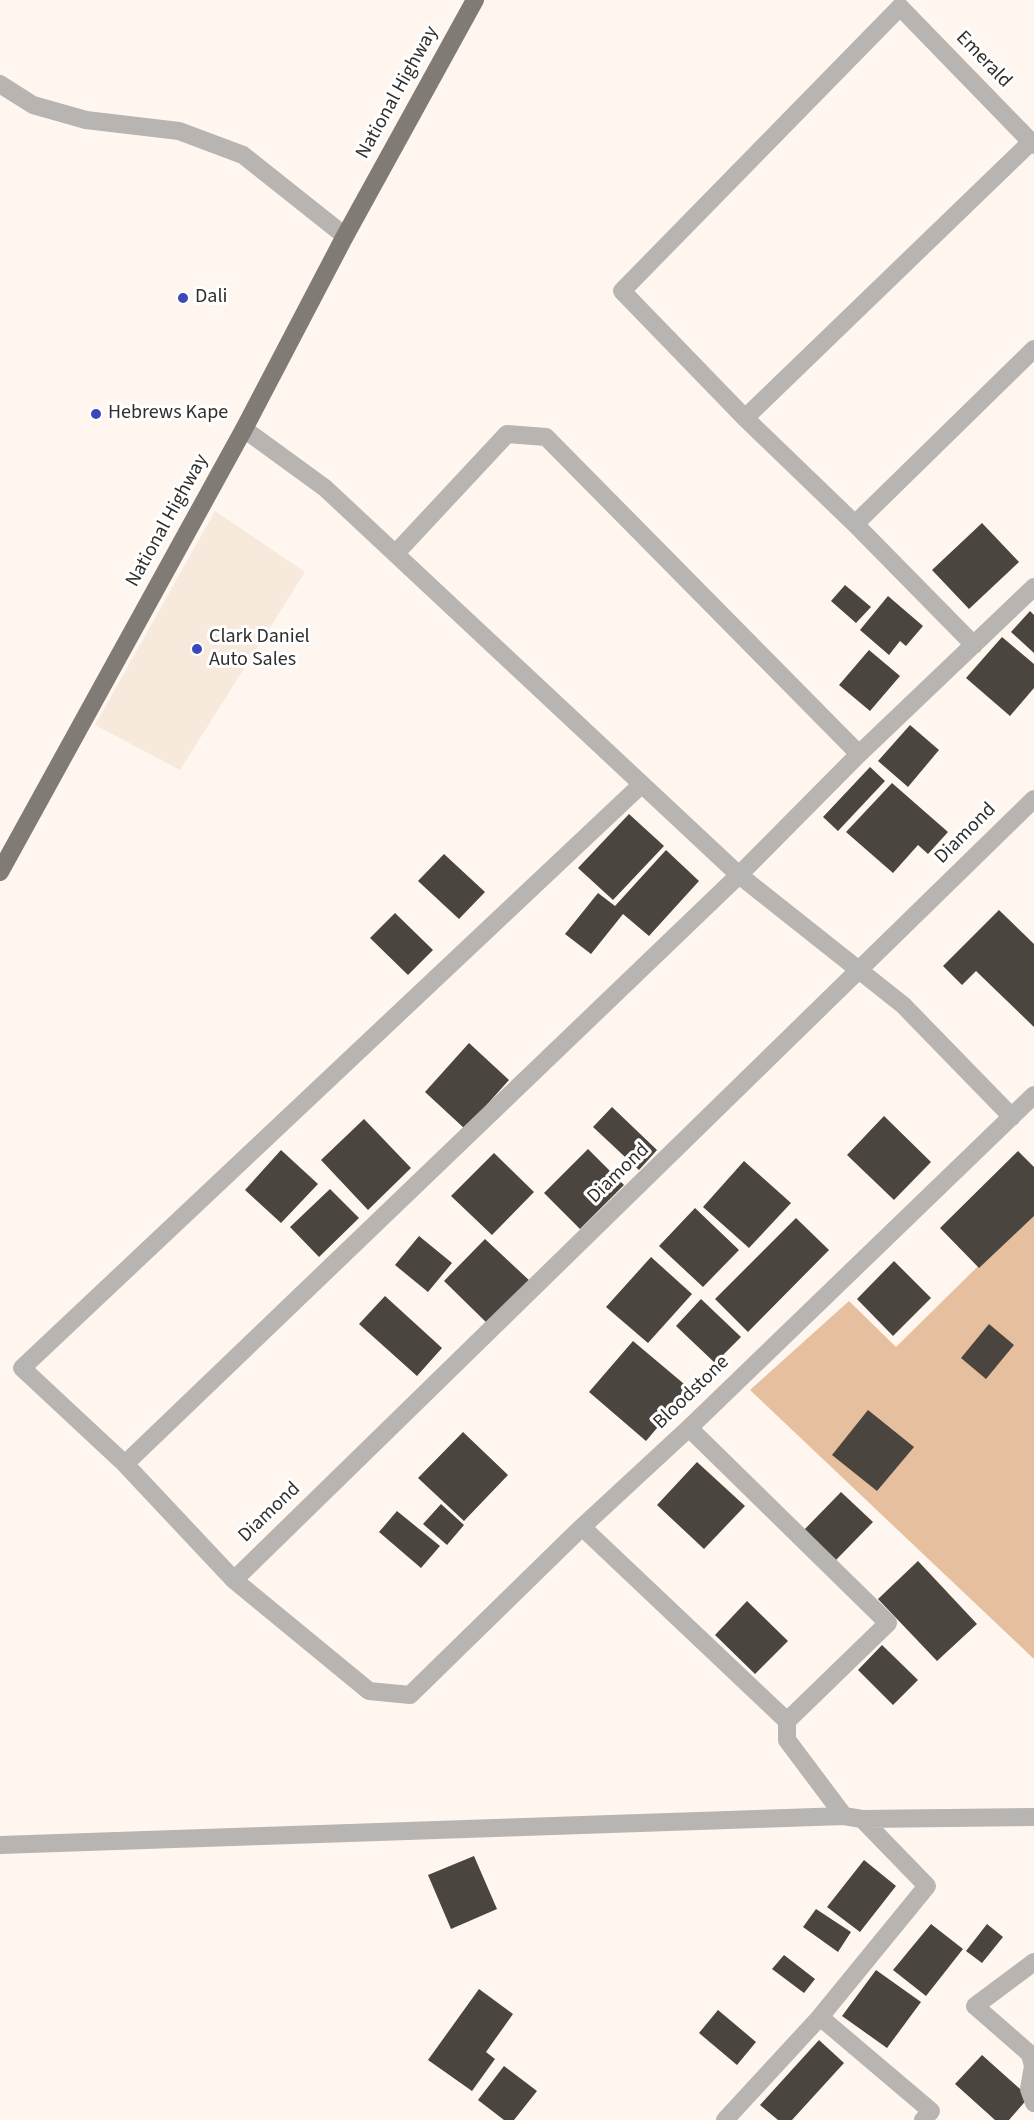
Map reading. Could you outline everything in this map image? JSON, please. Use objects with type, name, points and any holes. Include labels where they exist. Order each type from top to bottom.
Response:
[{"type":"main road","name":"National Highway","points":[[0,872],[244,429],[345,236],[475,0]]},
{"type":"street","name":"Emerald","points":[[745,418],[622,291],[900,7],[1033,143]]},
{"type":"street","points":[[0,84],[33,105],[86,120],[180,131],[243,155],[345,236]]},
{"type":"street","points":[[974,645],[855,524],[745,418],[1033,143]]},
{"type":"street","points":[[855,524],[1034,349]]},
{"type":"street","points":[[244,429],[325,488],[739,875],[903,1005],[1012,1117]]},
{"type":"street","points":[[396,553],[507,434],[546,437],[859,754]]},
{"type":"street","points":[[125,1464],[739,875],[859,754],[1034,587]]},
{"type":"street","points":[[234,1580],[125,1464],[22,1368],[641,785]]},
{"type":"street","name":"Diamond","points":[[234,1580],[1034,799]]},
{"type":"street","name":"Bloodstone","points":[[234,1580],[369,1691],[410,1695],[582,1527],[1034,1095]]},
{"type":"street","points":[[688,1428],[888,1623],[787,1720],[787,1740],[853,1817],[927,1886],[820,2017],[725,2120]]},
{"type":"street","points":[[582,1527],[787,1720]]},
{"type":"street","points":[[0,1845],[853,1817],[1034,1817]]},
{"type":"street","points":[[1034,1962],[975,2006],[1030,2054],[1033,2066],[1029,2089],[1034,2103]]},
{"type":"street","points":[[820,2017],[931,2111],[923,2120]]},
{"type":"shaded area","name":"Clark Daniel Auto Sales","points":[[215,511],[305,572],[180,770],[95,725]]},
{"type":"shaded area","points":[[1034,1211],[1034,1659],[750,1390],[849,1301],[896,1347]]},
{"type":"building","points":[[982,523],[1019,562],[969,609],[932,570]]},
{"type":"building","points":[[845,585],[871,607],[856,623],[831,601]]},
{"type":"building","points":[[888,596],[923,626],[906,646],[900,641],[889,655],[860,630]]},
{"type":"building","points":[[1030,611],[1034,615],[1034,653],[1011,632]]},
{"type":"building","points":[[1002,637],[1034,664],[1034,688],[1010,716],[966,678]]},
{"type":"building","points":[[869,650],[900,676],[870,711],[839,685]]},
{"type":"building","points":[[910,725],[939,750],[908,787],[878,761]]},
{"type":"building","points":[[870,767],[885,781],[838,831],[823,817]]},
{"type":"building","points":[[892,783],[948,832],[928,854],[918,845],[893,873],[846,832]]},
{"type":"building","points":[[629,814],[664,846],[613,900],[578,868]]},
{"type":"building","points":[[666,850],[699,881],[649,936],[623,914],[591,954],[565,934],[598,893],[615,906]]},
{"type":"building","points":[[444,854],[485,892],[459,919],[418,881]]},
{"type":"building","points":[[999,910],[1034,944],[1034,1027],[976,971],[962,985],[943,966]]},
{"type":"building","points":[[395,913],[433,950],[408,975],[370,938]]},
{"type":"building","points":[[469,1043],[509,1080],[465,1129],[425,1092]]},
{"type":"building","points":[[612,1107],[657,1150],[639,1170],[593,1127]]},
{"type":"building","points":[[884,1116],[931,1162],[894,1200],[847,1155]]},
{"type":"building","points":[[364,1119],[411,1168],[368,1210],[321,1160]]},
{"type":"building","points":[[588,1149],[624,1185],[580,1229],[544,1193]]},
{"type":"building","points":[[281,1150],[318,1184],[281,1223],[245,1190]]},
{"type":"building","points":[[1018,1151],[1034,1167],[1034,1216],[979,1268],[940,1228]]},
{"type":"building","points":[[494,1153],[534,1192],[492,1235],[451,1196]]},
{"type":"building","points":[[744,1161],[791,1203],[749,1248],[703,1207]]},
{"type":"building","points":[[330,1189],[359,1218],[319,1257],[290,1227]]},
{"type":"building","points":[[695,1208],[739,1250],[703,1287],[659,1246]]},
{"type":"building","points":[[796,1218],[829,1250],[748,1332],[715,1299]]},
{"type":"building","points":[[419,1236],[452,1263],[428,1292],[395,1265]]},
{"type":"building","points":[[485,1239],[531,1282],[489,1325],[444,1281]]},
{"type":"building","points":[[651,1257],[692,1294],[648,1343],[606,1307]]},
{"type":"building","points":[[894,1261],[931,1298],[893,1336],[857,1299]]},
{"type":"building","points":[[385,1296],[442,1348],[417,1376],[359,1324]]},
{"type":"building","points":[[701,1299],[741,1337],[715,1363],[676,1326]]},
{"type":"building","points":[[989,1324],[1014,1345],[986,1379],[961,1358]]},
{"type":"building","points":[[633,1341],[690,1389],[646,1441],[589,1392]]},
{"type":"building","points":[[868,1410],[914,1447],[877,1491],[832,1455]]},
{"type":"building","points":[[463,1432],[508,1475],[464,1521],[418,1478]]},
{"type":"building","points":[[697,1462],[745,1506],[704,1549],[657,1505]]},
{"type":"building","points":[[841,1492],[873,1522],[836,1560],[804,1530]]},
{"type":"building","points":[[441,1504],[464,1525],[447,1545],[423,1524]]},
{"type":"building","points":[[397,1511],[440,1546],[421,1568],[379,1532]]},
{"type":"building","points":[[918,1561],[977,1624],[937,1661],[878,1599]]},
{"type":"building","points":[[747,1601],[788,1641],[755,1674],[715,1635]]},
{"type":"building","points":[[882,1645],[918,1680],[893,1705],[858,1670]]},
{"type":"building","points":[[474,1856],[497,1909],[451,1929],[428,1875]]},
{"type":"building","points":[[864,1860],[896,1886],[860,1932],[827,1907]]},
{"type":"building","points":[[816,1909],[851,1932],[838,1952],[803,1927]]},
{"type":"building","points":[[931,1924],[963,1949],[926,1996],[893,1970]]},
{"type":"building","points":[[987,1924],[1003,1937],[982,1963],[966,1951]]},
{"type":"building","points":[[784,1955],[815,1979],[804,1993],[772,1969]]},
{"type":"building","points":[[876,1970],[921,2002],[887,2048],[842,2016]]},
{"type":"building","points":[[479,1989],[513,2014],[486,2052],[495,2059],[472,2091],[428,2060]]},
{"type":"building","points":[[718,2010],[756,2042],[737,2065],[699,2033]]},
{"type":"building","points":[[819,2040],[844,2063],[792,2120],[778,2120],[760,2105]]},
{"type":"building","points":[[982,2055],[1029,2097],[1009,2120],[995,2120],[955,2084]]},
{"type":"building","points":[[504,2066],[537,2091],[514,2120],[504,2120],[478,2100]]},
{"type":"place","name":"Dali","points":[[183,298]]},
{"type":"place","name":"Hebrews Kape","points":[[96,414]]},
{"type":"place","name":"Clark Daniel Auto Sales","points":[[197,649]]}]
